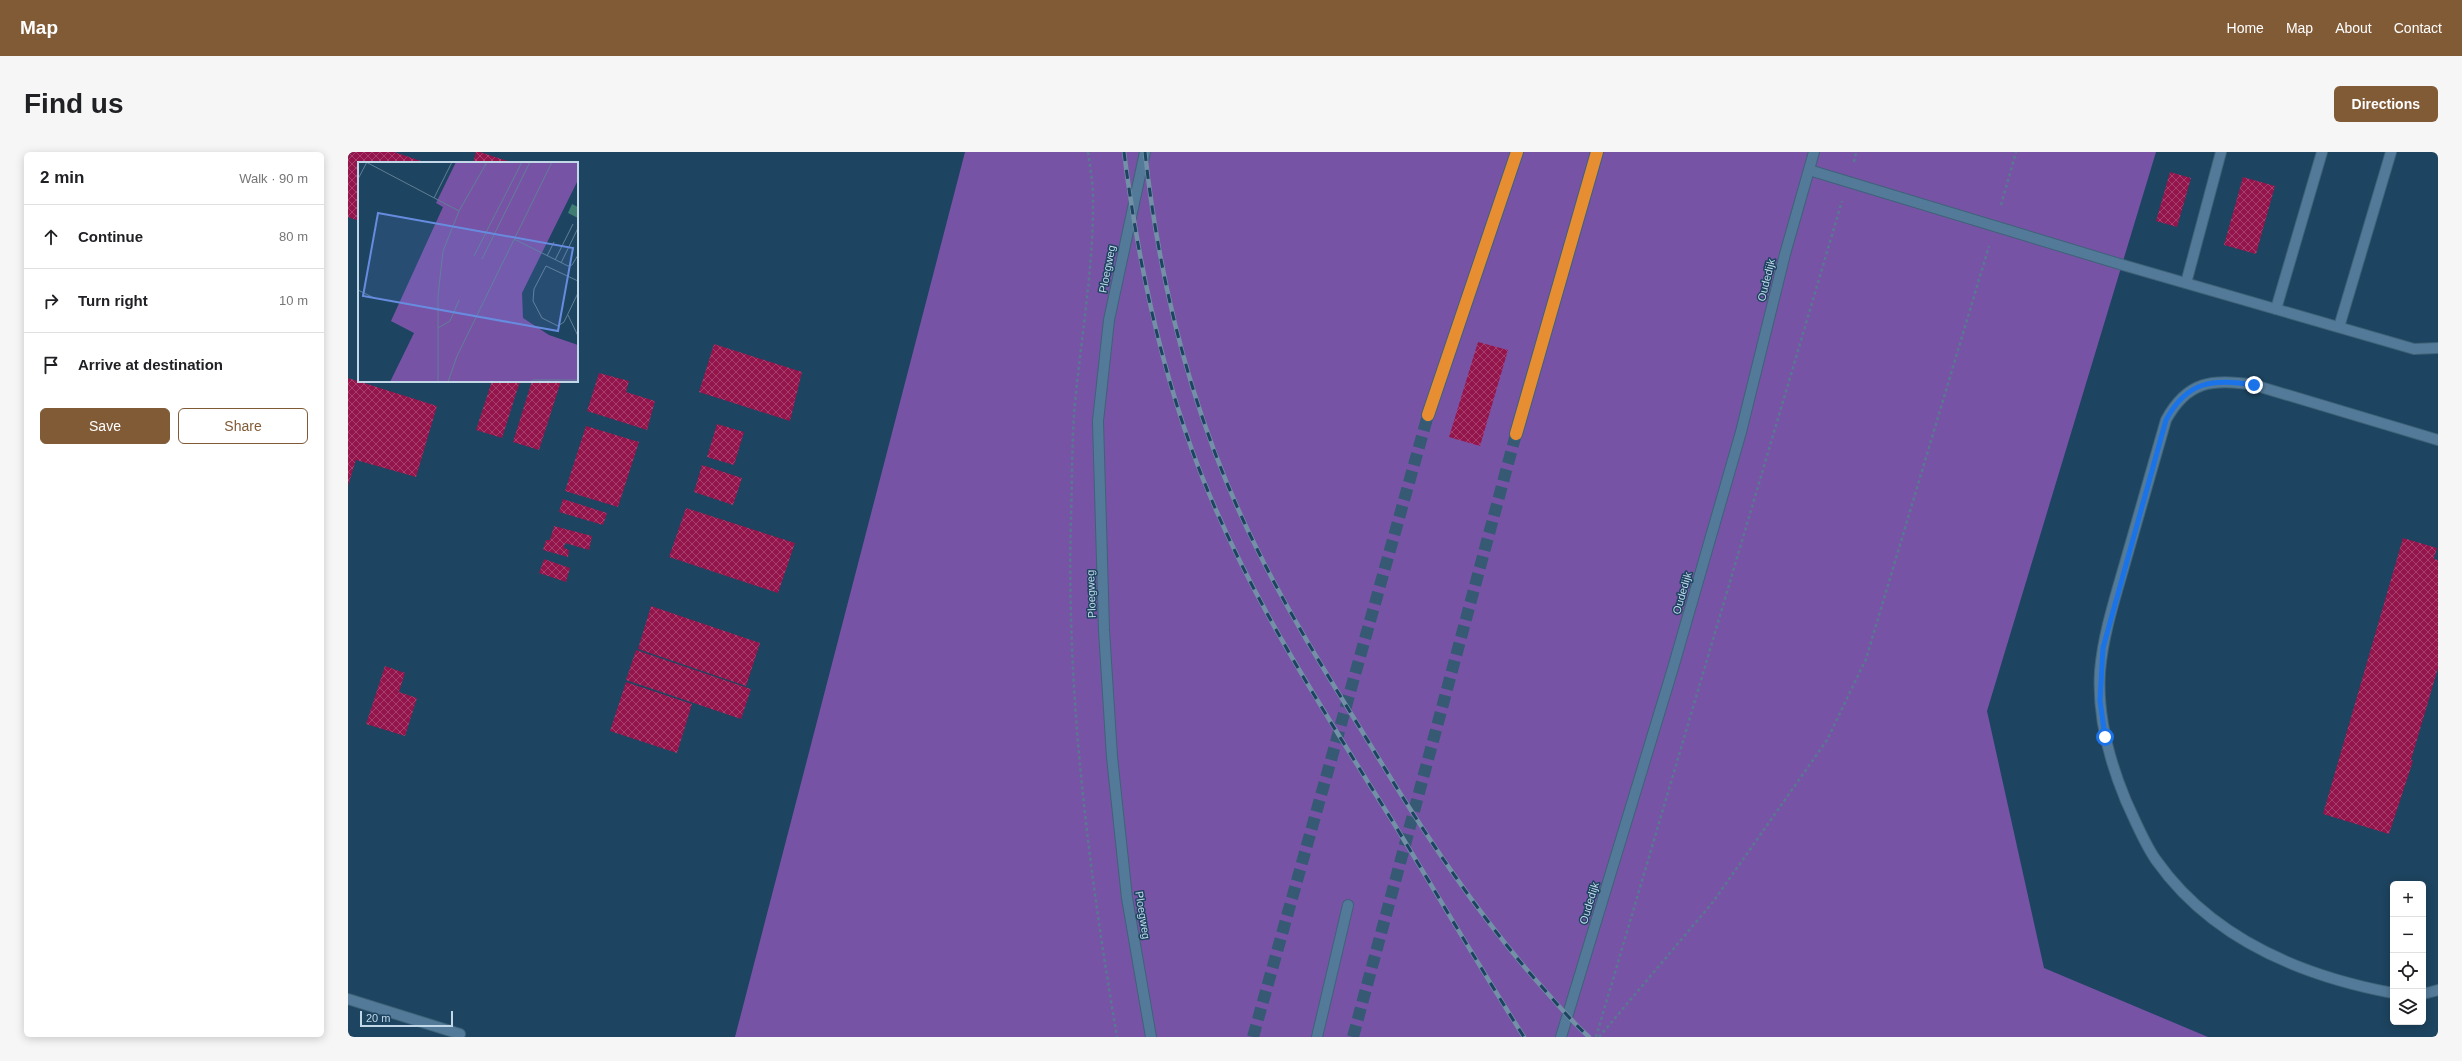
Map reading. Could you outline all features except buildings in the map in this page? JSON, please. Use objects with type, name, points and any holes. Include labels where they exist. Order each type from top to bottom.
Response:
[{"type":"highway","points":[[1428,415],[1517,152]]},
{"type":"highway","points":[[1516,434],[1597,152]]},
{"type":"street","name":"Ploegweg","points":[[1145,152],[1109,320],[1098,421],[1104,630],[1112,757],[1127,898],[1151,1037]]},
{"type":"street","name":"Oudedijk","points":[[1561,1037],[1673,668],[1741,432],[1785,254],[1814,152]]},
{"type":"street","points":[[2186,283],[2221,152]]},
{"type":"street","points":[[2276,309],[2322,152]]},
{"type":"street","points":[[2339,327],[2391,152]]},
{"type":"street","points":[[1809,170],[1847,184],[2414,349],[2438,348]]},
{"type":"street","points":[[2390,992],[2336,980],[2284,961],[2242,940],[2208,915],[2177,887],[2156,859],[2118,781],[2103,722],[2100,700],[2100,672],[2103,648],[2117,592],[2166,420],[2175,403],[2191,389],[2207,383],[2231,381],[2254,385],[2438,440]]},
{"type":"street","points":[[1317,1037],[1348,905]]},
{"type":"street","points":[[2426,993],[2438,990]]},
{"type":"street","points":[[348,998],[460,1034]]},
{"type":"path","points":[[1597,1037],[1856,152]]},
{"type":"path","points":[[1597,1037],[1713,902],[1827,740],[1866,660],[2016,152]]},
{"type":"shaded area","points":[[965,152],[2156,152],[1987,711],[2044,968],[2208,1037],[735,1037]]},
{"type":"tunnel","points":[[1253,1037],[1428,415]]},
{"type":"tunnel","points":[[1353,1037],[1516,434]]},
{"type":"railway","points":[[1124,152],[1142,266],[1168,377],[1192,450],[1211,499],[1233,547],[1282,641],[1524,1037]]},
{"type":"railway","points":[[1145,152],[1160,255],[1183,356],[1215,454],[1257,549],[1285,603],[1316,656],[1397,788],[1452,872],[1512,952],[1574,1023],[1589,1037]]},
{"type":"route","points":[[2105,737],[2100,700],[2100,672],[2103,648],[2117,592],[2166,420],[2175,403],[2191,389],[2207,383],[2231,381],[2254,385]]}]
